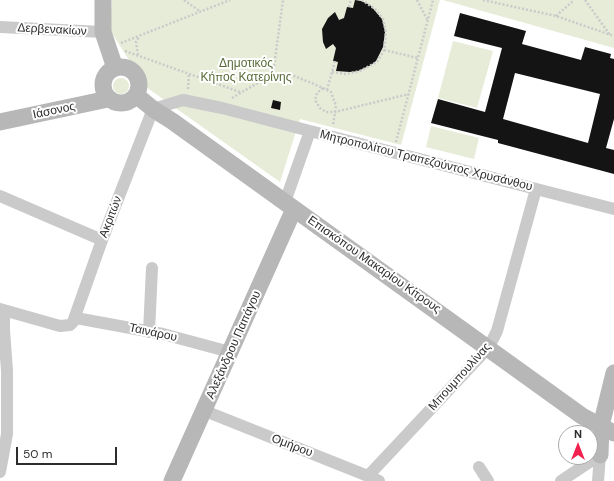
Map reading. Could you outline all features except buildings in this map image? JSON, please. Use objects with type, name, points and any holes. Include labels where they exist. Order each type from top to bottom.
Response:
[{"type":"main road","points":[[103,0],[103,32],[115,68]]},
{"type":"main road","points":[[122,67],[133,72],[139,83],[136,95],[126,102],[120,103],[108,99],[103,90],[102,84],[106,74],[115,68],[122,67]]},
{"type":"main road","name":"Επισκόπου Μακαρίου Κίτρους","points":[[136,95],[153,109],[489,347],[582,416],[608,429]]},
{"type":"main road","name":"Ιάσονος","points":[[0,122],[108,99]]},
{"type":"main road","name":"Αλεξάνδρου Παπάγου","points":[[172,481],[230,352],[289,205]]},
{"type":"main road","points":[[600,455],[608,429],[614,373]]},
{"type":"street","name":"Δερβενακίων","points":[[0,27],[103,32]]},
{"type":"street","points":[[153,109],[183,100],[222,108],[310,131]]},
{"type":"street","name":"Ακριτών","points":[[73,321],[102,240],[153,109]]},
{"type":"street","name":"Μητροπολίτου Τραπεζούντος Χρυσάνθου","points":[[289,205],[310,131],[614,209]]},
{"type":"street","name":"Μπουμπουλίνας","points":[[374,478],[489,347],[497,331],[536,189]]},
{"type":"street","points":[[0,196],[102,240]]},
{"type":"street","points":[[149,332],[152,268]]},
{"type":"street","points":[[0,472],[7,434],[6,371],[2,310]]},
{"type":"street","name":"Ταινάρου","points":[[2,310],[60,326],[73,321],[163,334],[230,352]]},
{"type":"street","name":"Ομήρου","points":[[204,411],[374,478]]},
{"type":"street","points":[[561,481],[600,455]]},
{"type":"street","points":[[598,481],[600,455]]},
{"type":"street","points":[[479,468],[488,481]]},
{"type":"path","points":[[184,0],[201,12]]},
{"type":"path","points":[[120,44],[230,0]]},
{"type":"path","points":[[273,74],[283,0]]},
{"type":"path","points":[[349,7],[351,0]]},
{"type":"path","points":[[332,72],[346,74],[360,71],[377,62],[384,50],[386,32],[383,18],[375,9],[362,0]]},
{"type":"path","points":[[417,0],[428,22]]},
{"type":"path","points":[[395,146],[434,0]]},
{"type":"path","points":[[483,0],[556,16],[614,36]]},
{"type":"path","points":[[556,16],[574,0]]},
{"type":"path","points":[[585,0],[610,35]]},
{"type":"path","points":[[138,56],[136,42],[139,36]]},
{"type":"path","points":[[119,49],[241,93]]},
{"type":"path","points":[[384,50],[418,58]]},
{"type":"path","points":[[327,90],[335,61]]},
{"type":"path","points":[[188,74],[188,94]]},
{"type":"path","points":[[230,99],[273,74],[294,76],[331,92],[336,106],[332,130]]},
{"type":"path","points":[[323,88],[317,93],[315,100],[320,108],[326,112],[335,112],[409,94]]},
{"type":"green space","name":"Δημοτικός Κήπος Κατερίνης","points":[[112,0],[440,0],[401,145],[300,119],[280,182],[146,87],[110,30]]},
{"type":"green space","points":[[443,0],[614,0],[614,48]]},
{"type":"green space","points":[[453,41],[493,51],[477,108],[438,98]]},
{"type":"green space","points":[[121,78],[128,83],[129,86],[124,93],[121,94],[114,89],[113,86],[118,79]]},
{"type":"green space","points":[[431,126],[479,138],[474,159],[426,147]]}]
